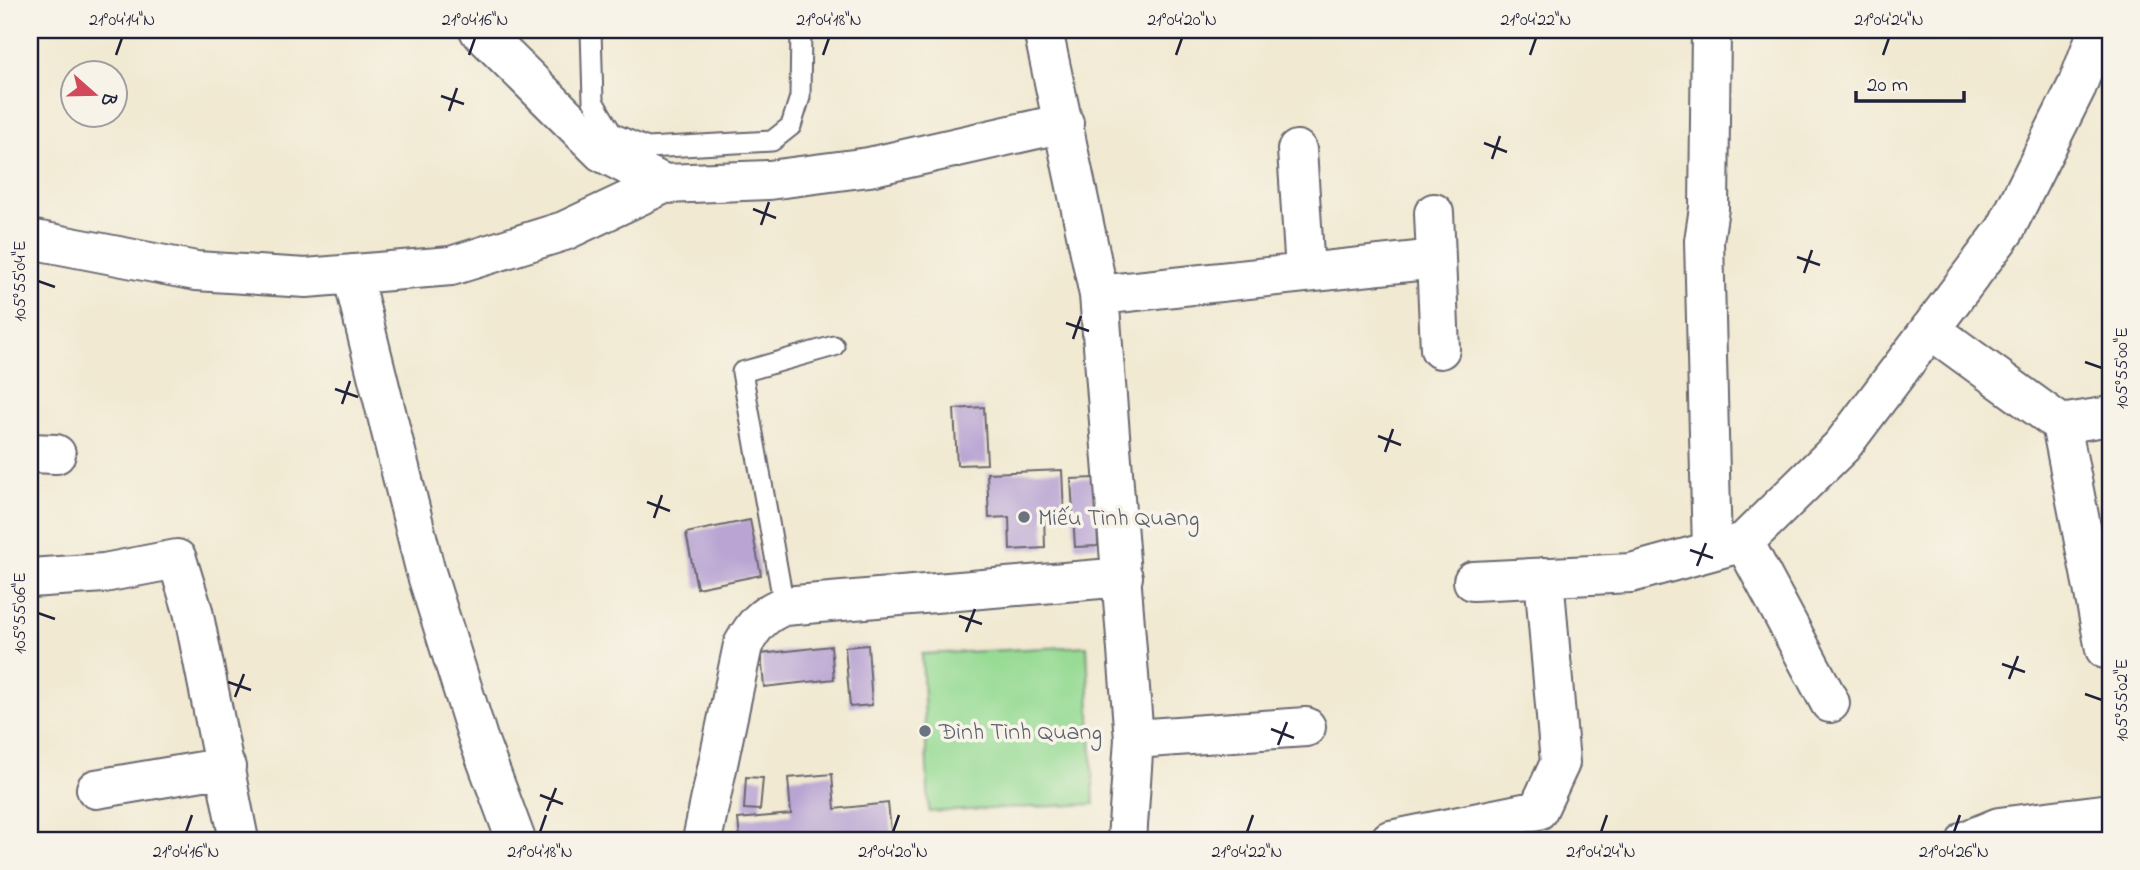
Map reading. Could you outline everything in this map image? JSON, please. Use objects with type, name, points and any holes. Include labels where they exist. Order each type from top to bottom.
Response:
[{"type":"street","points":[[479,30],[602,152],[664,184]]},
{"type":"street","points":[[1043,30],[1065,123],[1099,295],[1134,739],[1127,840]]},
{"type":"street","points":[[1711,30],[1709,208],[1704,241],[1728,546],[1830,703]]},
{"type":"street","points":[[1473,581],[1631,573],[1728,546],[1842,446],[2005,230],[2077,86],[2098,30]]},
{"type":"street","points":[[30,239],[195,271],[306,278],[451,266],[564,231],[664,184],[769,180],[869,167],[1065,123]]},
{"type":"street","points":[[1297,150],[1305,271]]},
{"type":"street","points":[[1434,213],[1440,349]]},
{"type":"street","points":[[1099,295],[1436,259]]},
{"type":"street","points":[[352,274],[425,569],[478,738],[516,840]]},
{"type":"street","points":[[1930,329],[2061,424],[2105,649]]},
{"type":"street","points":[[2061,424],[2110,416]]},
{"type":"street","points":[[30,578],[104,573],[177,559],[193,611],[239,840]]},
{"type":"street","points":[[702,840],[743,645],[753,626],[768,612],[784,606],[1123,576]]},
{"type":"street","points":[[1390,840],[1538,810],[1560,763],[1544,577]]},
{"type":"street","points":[[1134,739],[1306,727]]},
{"type":"street","points":[[96,789],[226,767]]},
{"type":"street","points":[[1966,840],[1998,827],[2110,813]]},
{"type":"lane","points":[[591,30],[593,101],[612,133],[647,148],[772,141],[791,126],[800,97],[801,30]]},
{"type":"lane","points":[[784,606],[742,372],[834,346]]},
{"type":"green space","points":[[1087,646],[1094,804],[929,812],[922,654]]},
{"type":"building","points":[[984,407],[987,464],[957,465],[954,409]]},
{"type":"building","points":[[1062,470],[1064,514],[1044,515],[1045,548],[1010,550],[1009,517],[989,518],[987,473]]},
{"type":"building","points":[[1095,478],[1098,546],[1075,547],[1071,479]]},
{"type":"building","points":[[750,520],[761,575],[697,588],[686,533]]},
{"type":"building","points":[[868,645],[872,705],[850,707],[845,647]]},
{"type":"building","points":[[831,646],[834,679],[764,687],[761,654]]},
{"type":"building","points":[[832,774],[835,809],[888,803],[892,840],[740,840],[738,819],[791,814],[788,778]]},
{"type":"building","points":[[746,777],[763,778],[760,810],[744,809]]},
{"type":"place","name":"Miếu Tình Quang","points":[[1024,517]]},
{"type":"place","name":"Đình Tình Quang","points":[[925,731]]}]
